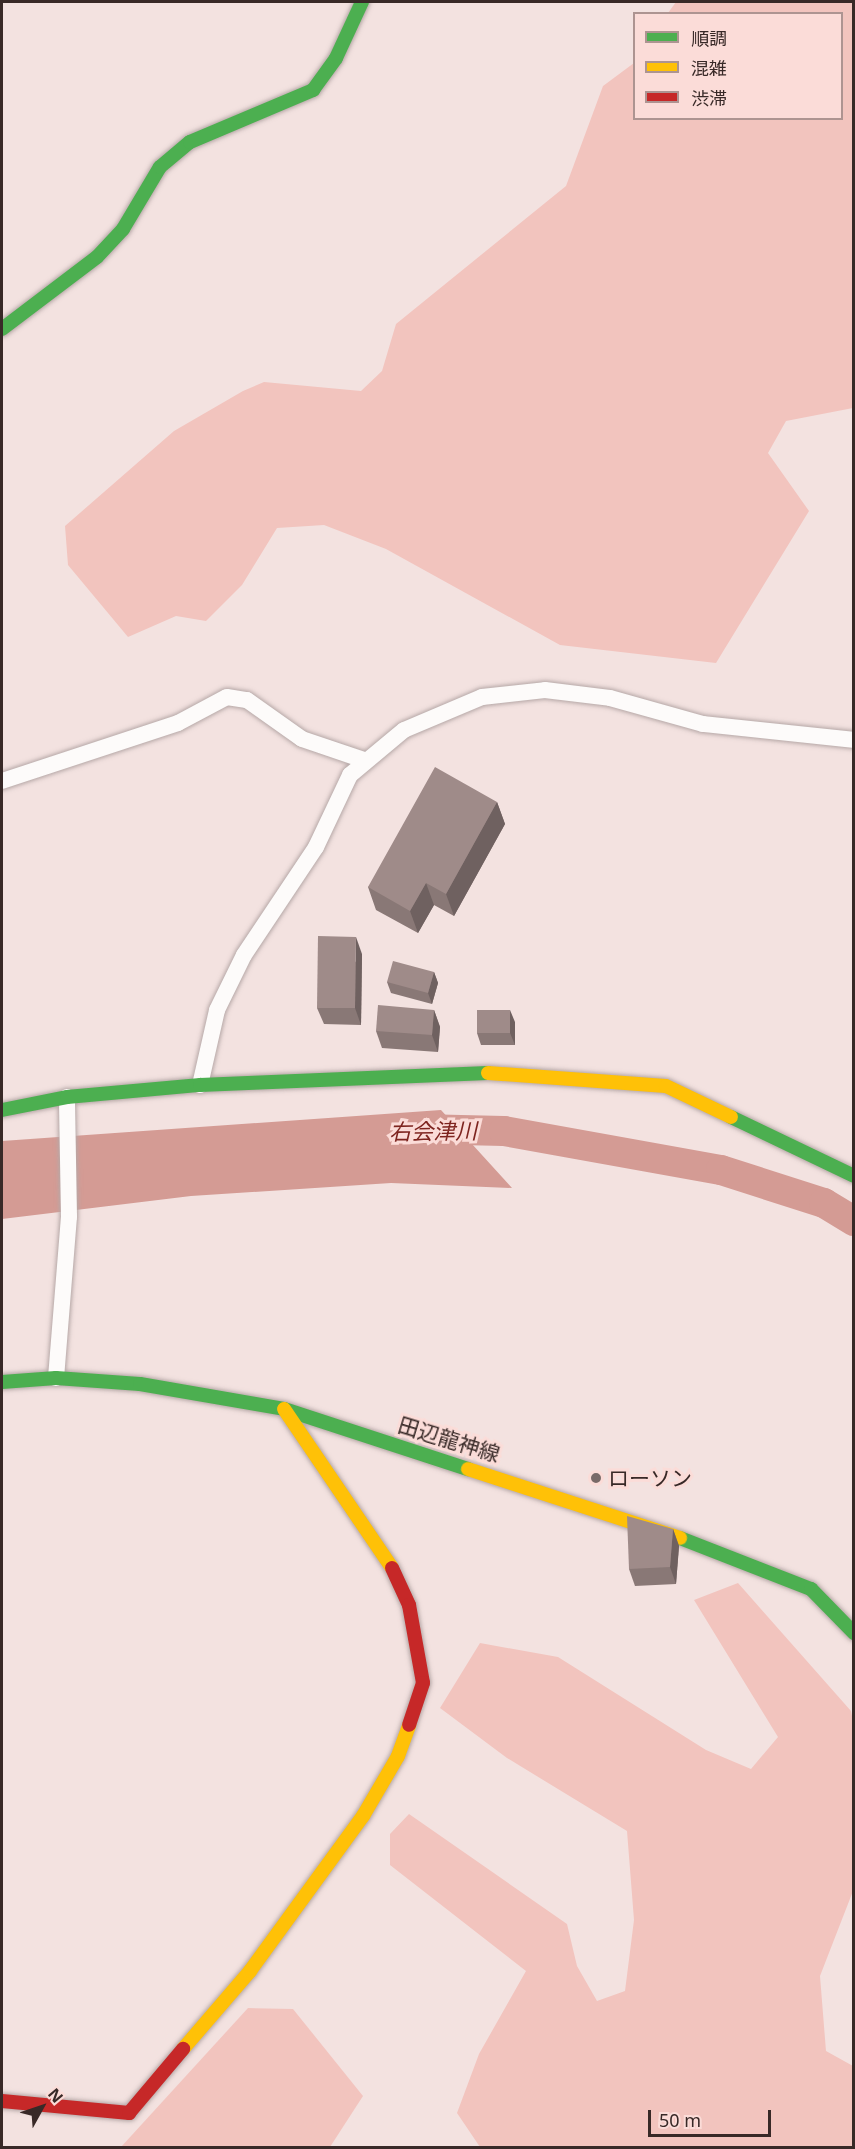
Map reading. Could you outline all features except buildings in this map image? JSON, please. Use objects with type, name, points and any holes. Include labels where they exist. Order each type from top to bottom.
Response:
[{"type":"street","points":[[2,329],[97,257],[123,229],[160,167],[190,142],[313,90],[336,58],[362,2]]},
{"type":"street","points":[[200,1085],[217,1010],[239,964],[270,923],[364,760],[447,709],[482,697],[545,690],[610,698],[704,724],[854,740]]},
{"type":"street","points":[[2,781],[169,727],[227,697],[247,700],[302,740],[364,760]]},
{"type":"street","points":[[2,1110],[67,1097],[200,1085],[513,1072],[666,1086],[854,1176]]},
{"type":"street","points":[[56,1378],[69,1217],[67,1097]]},
{"type":"street","name":"田辺龍神線","points":[[2,1382],[56,1378],[140,1384],[284,1409],[745,1559],[811,1589],[854,1633]]},
{"type":"street","points":[[2,2101],[129,2113],[250,1971],[363,1816],[398,1756],[423,1683],[409,1605],[383,1549],[284,1409]]},
{"type":"shaded area","points":[[676,2],[853,2],[853,408],[786,421],[768,453],[809,511],[716,663],[560,645],[386,549],[324,525],[277,528],[242,585],[206,621],[176,616],[128,637],[68,565],[65,526],[174,431],[243,391],[264,382],[361,391],[382,371],[396,324],[566,186],[603,86],[633,64],[633,120],[843,120],[843,12],[669,12]]},
{"type":"shaded area","points":[[738,1583],[851,1711],[853,1721],[853,1891],[820,1976],[826,2051],[853,2066],[853,2147],[480,2147],[457,2113],[479,2054],[526,1971],[390,1865],[390,1834],[409,1814],[567,1924],[577,1966],[597,2001],[625,1991],[634,1920],[627,1831],[507,1758],[440,1708],[480,1643],[558,1657],[706,1750],[751,1769],[778,1737],[694,1600]]},
{"type":"shaded area","points":[[248,2008],[293,2009],[363,2096],[330,2147],[121,2147]]},
{"type":"water","points":[[441,1110],[512,1188],[391,1183],[191,1196],[2,1219],[2,1141]]},
{"type":"waterway","name":"右会津川","points":[[418,1129],[504,1131],[721,1170],[824,1203],[854,1221]]},
{"type":"traffic: fast","points":[[2,329],[97,257],[123,229],[160,167],[190,142],[313,90],[336,58],[362,2]]},
{"type":"traffic: fast","points":[[2,1110],[67,1097],[200,1085],[488,1073]]},
{"type":"traffic: fast","points":[[731,1117],[854,1176]]},
{"type":"traffic: fast","points":[[2,1382],[56,1378],[140,1384],[284,1409],[468,1469]]},
{"type":"traffic: fast","points":[[680,1538],[811,1589],[854,1633]]},
{"type":"traffic: slow","points":[[488,1073],[666,1086],[731,1117]]},
{"type":"traffic: slow","points":[[284,1409],[392,1568]]},
{"type":"traffic: slow","points":[[468,1469],[680,1538]]},
{"type":"traffic: slow","points":[[183,2049],[250,1971],[363,1816],[398,1756],[409,1725]]},
{"type":"traffic: jam","points":[[392,1568],[409,1605],[423,1683],[409,1725]]},
{"type":"traffic: jam","points":[[2,2101],[129,2113],[183,2049]]},
{"type":"place","name":"ローソン","points":[[596,1478]]}]
